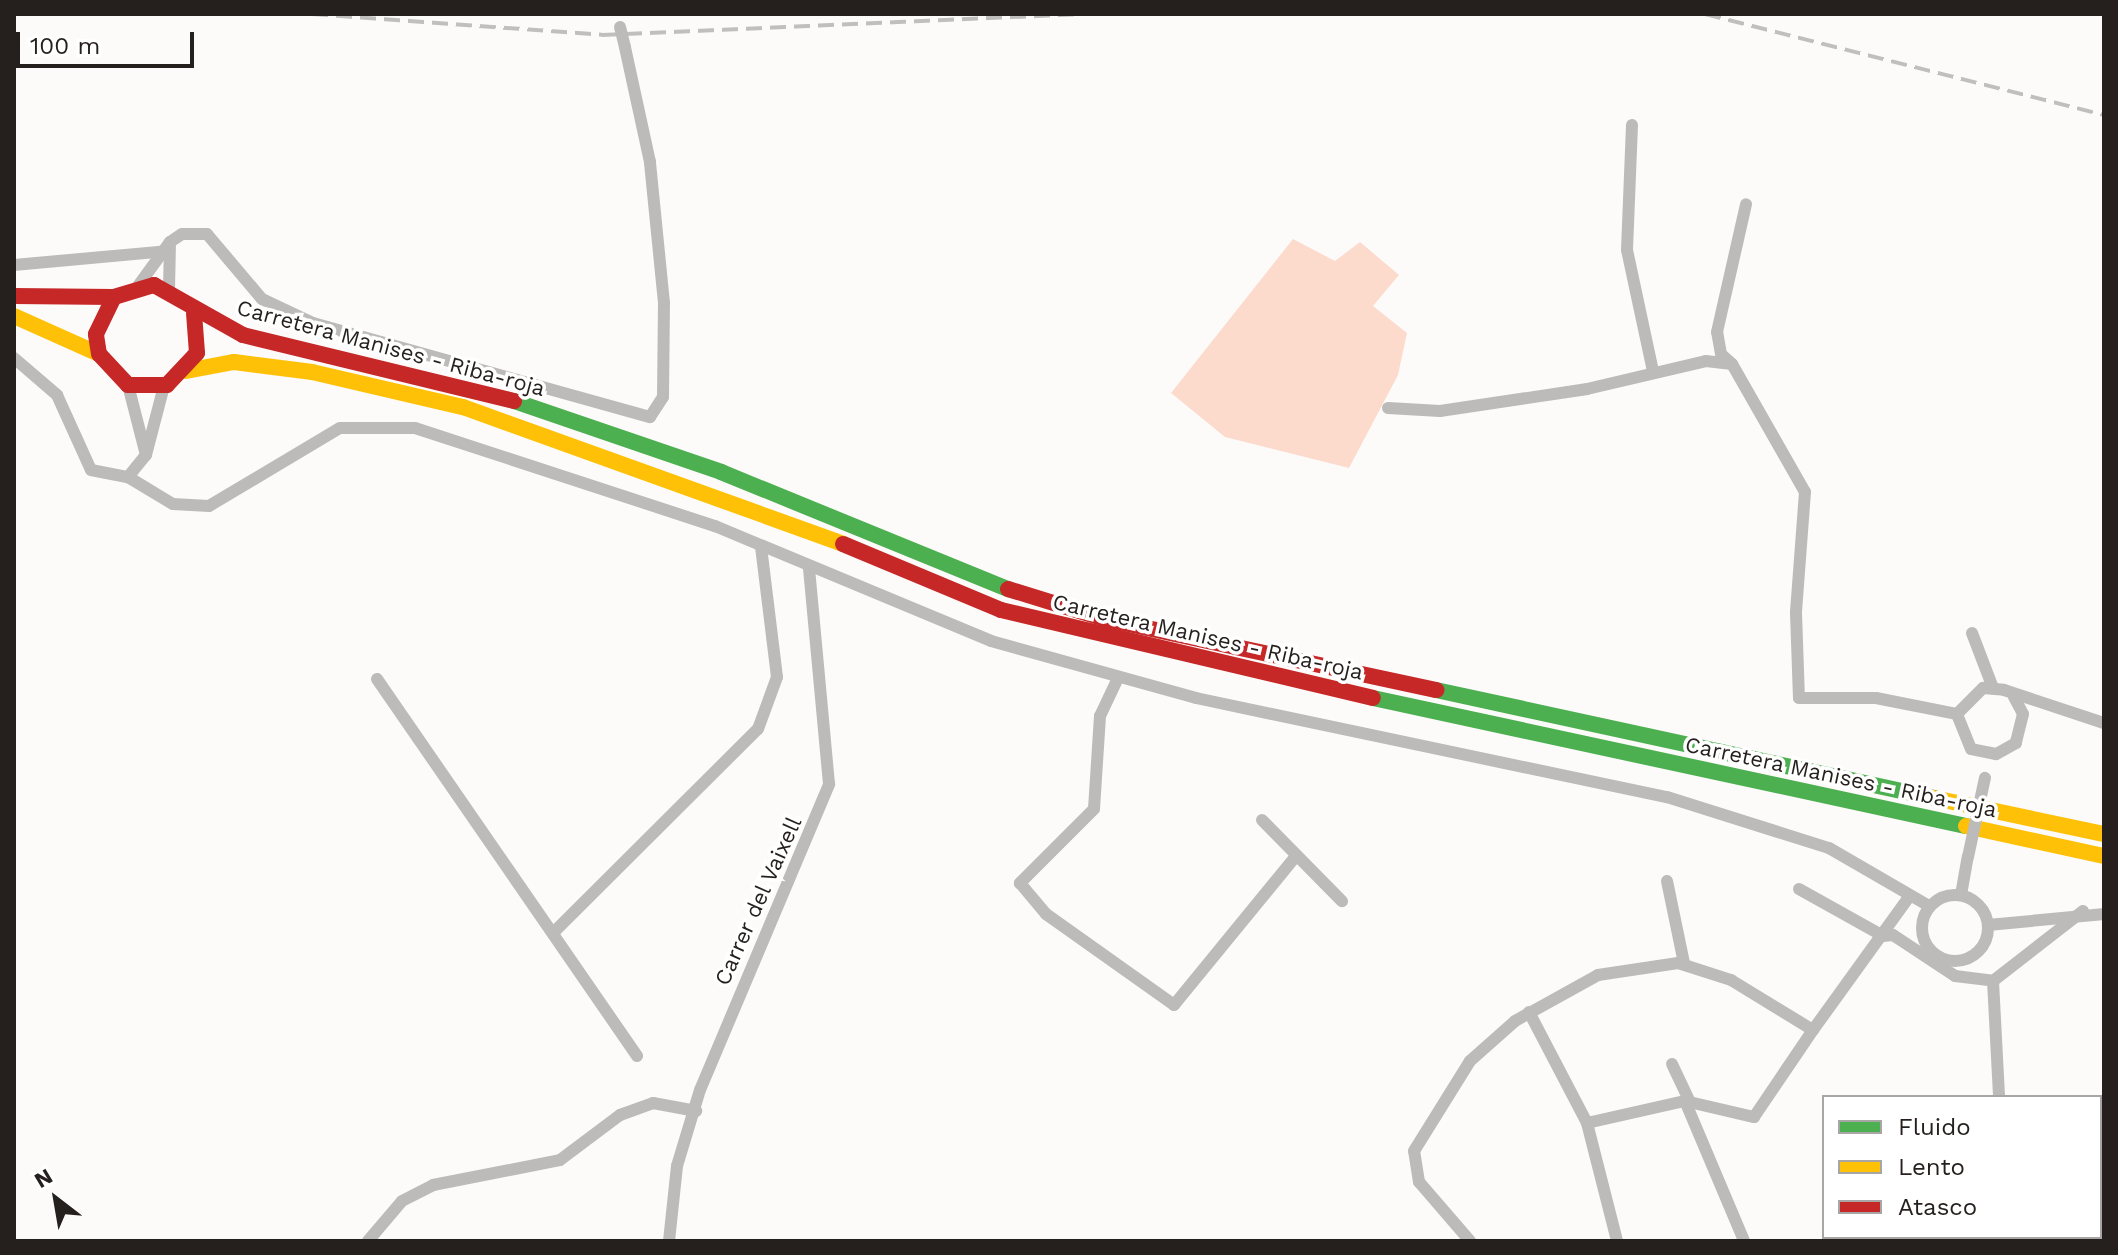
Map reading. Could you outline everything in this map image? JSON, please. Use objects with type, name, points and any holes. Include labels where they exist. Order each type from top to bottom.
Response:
[{"type":"main road","points":[[14,296],[114,297],[138,286],[169,289],[194,313],[200,333],[186,371],[164,386],[128,385],[99,354],[14,316]]},
{"type":"main road","points":[[99,354],[98,324],[114,297]]},
{"type":"main road","name":"Carretera Manises - Riba-roja","points":[[194,313],[243,335],[444,381],[638,441],[957,570],[1105,619],[2104,834]]},
{"type":"main road","name":"Carretera Manises - Riba-roja","points":[[186,371],[234,362],[463,407],[760,510],[1001,610],[1132,646],[2104,856]]},
{"type":"street","points":[[138,286],[158,252],[170,242],[193,231],[207,234],[262,299],[313,323],[650,417],[663,397],[664,303],[650,162],[619,20]]},
{"type":"street","points":[[1632,125],[1627,250],[1653,371]]},
{"type":"street","points":[[1746,204],[1717,332],[1721,354],[1732,364],[1805,492],[1796,613],[1799,698],[1876,698],[1957,714]]},
{"type":"street","points":[[169,289],[170,242]]},
{"type":"street","points":[[14,265],[158,252]]},
{"type":"street","points":[[14,358],[57,395],[91,470],[128,477],[173,504],[209,506],[307,442],[374,423],[443,435],[761,547],[954,629],[1118,678],[1667,797],[1829,848],[1929,906],[1961,895],[1979,905],[1988,925],[1975,955],[1940,958],[1924,941],[1929,906]]},
{"type":"street","points":[[1388,408],[1508,402],[1653,371],[1732,364]]},
{"type":"street","points":[[128,385],[146,455]]},
{"type":"street","points":[[128,477],[146,455],[164,386]]},
{"type":"street","points":[[553,933],[758,729],[777,677],[761,547]]},
{"type":"street","name":"Carrer del Vaixell","points":[[669,1241],[677,1166],[696,1111],[829,784],[809,568]]},
{"type":"street","points":[[1972,633],[1993,688]]},
{"type":"street","points":[[1118,678],[1100,716],[1094,809],[1020,883],[1046,914],[1174,1005],[1295,857]]},
{"type":"street","points":[[377,679],[637,1056]]},
{"type":"street","points":[[2014,697],[2022,731],[2010,748],[1989,755],[1963,742],[1957,714],[1967,697],[1993,688],[2104,723]]},
{"type":"street","points":[[1961,895],[1989,755]]},
{"type":"street","points":[[1262,820],[1295,857],[1342,901]]},
{"type":"street","points":[[1667,881],[1684,963]]},
{"type":"street","points":[[1799,889],[1883,936],[1893,935],[1955,976],[1993,981],[2083,911]]},
{"type":"street","points":[[1587,1123],[1688,1102],[1754,1117],[1909,897]]},
{"type":"street","points":[[1988,925],[2083,911],[2104,914]]},
{"type":"street","points":[[1470,1241],[1419,1182],[1414,1151],[1470,1061],[1529,1012],[1598,975],[1684,963],[1731,980],[1813,1030]]},
{"type":"street","points":[[1993,981],[1999,1095]]},
{"type":"street","points":[[1529,1012],[1587,1123],[1617,1241]]},
{"type":"street","points":[[1672,1064],[1744,1241]]},
{"type":"street","points":[[368,1241],[402,1201],[433,1185],[560,1160],[620,1115],[653,1103],[696,1111]]},
{"type":"shaded area","points":[[1293,239],[1335,261],[1360,242],[1399,275],[1373,306],[1407,333],[1398,375],[1349,468],[1225,437],[1171,393]]},
{"type":"railway","points":[[312,14],[602,35],[1089,14]]},
{"type":"railway","points":[[1705,14],[2104,115]]},
{"type":"traffic: fast","points":[[514,401],[721,472],[1008,589]]},
{"type":"traffic: fast","points":[[1436,690],[1934,798]]},
{"type":"traffic: fast","points":[[1373,698],[1966,826]]},
{"type":"traffic: slow","points":[[14,316],[99,354]]},
{"type":"traffic: slow","points":[[186,371],[234,362],[312,372],[463,407],[843,544]]},
{"type":"traffic: slow","points":[[1934,798],[2104,834]]},
{"type":"traffic: slow","points":[[1966,826],[2104,856]]},
{"type":"traffic: jam","points":[[194,313],[197,353],[167,385],[128,385],[99,354],[96,334],[114,297],[154,285],[243,335],[514,401]]},
{"type":"traffic: jam","points":[[14,296],[114,297]]},
{"type":"traffic: jam","points":[[843,544],[1001,610],[1373,698]]},
{"type":"traffic: jam","points":[[1008,589],[1105,619],[1436,690]]}]
